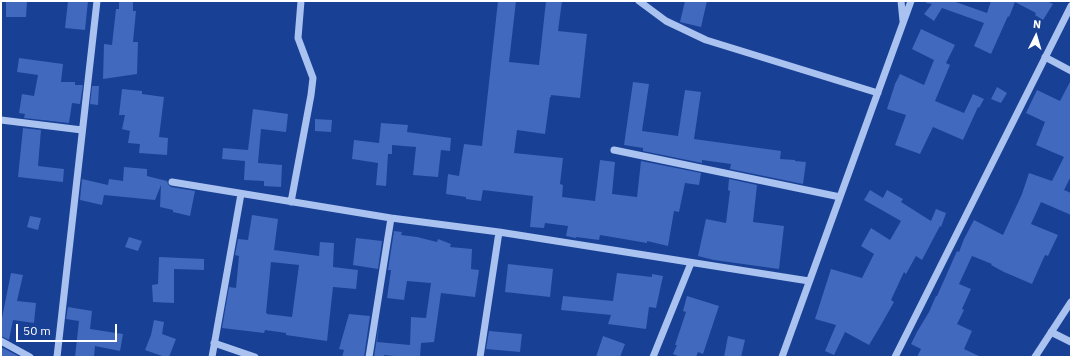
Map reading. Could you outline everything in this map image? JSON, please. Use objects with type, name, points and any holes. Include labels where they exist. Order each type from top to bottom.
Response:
[{"type":"street","points":[[57,357],[97,1]]},
{"type":"street","points":[[292,202],[313,78],[298,38],[301,1]]},
{"type":"street","points":[[639,1],[666,21],[706,40],[878,93]]},
{"type":"street","points":[[901,1],[903,23]]},
{"type":"street","points":[[784,356],[809,281],[911,1]]},
{"type":"street","points":[[895,357],[1071,6]]},
{"type":"street","points":[[1045,57],[1071,71]]},
{"type":"street","points":[[1,120],[82,130]]},
{"type":"street","points":[[614,150],[840,197]]},
{"type":"street","points":[[172,182],[391,218],[498,232],[809,281]]},
{"type":"street","points":[[212,357],[241,194]]},
{"type":"street","points":[[368,357],[391,218]]},
{"type":"street","points":[[480,357],[498,232]]},
{"type":"street","points":[[653,357],[691,263]]},
{"type":"street","points":[[1035,357],[1071,302]]},
{"type":"street","points":[[1051,332],[1071,342]]},
{"type":"street","points":[[1,341],[30,357]]},
{"type":"street","points":[[214,343],[255,357]]},
{"type":"building","points":[[6,1],[27,1],[26,17],[6,17]]},
{"type":"building","points":[[68,1],[88,1],[85,30],[65,28]]},
{"type":"building","points":[[119,1],[133,1],[133,11],[136,11],[133,42],[138,42],[137,74],[103,79],[104,44],[112,45],[116,9],[119,9]]},
{"type":"building","points":[[498,1],[516,1],[509,62],[539,65],[546,1],[562,1],[558,31],[587,34],[580,98],[551,95],[545,134],[517,130],[514,153],[563,158],[560,184],[563,185],[562,197],[595,201],[600,160],[615,162],[612,194],[637,197],[641,161],[701,173],[699,185],[685,183],[679,212],[674,211],[668,246],[647,241],[647,243],[600,235],[599,240],[576,238],[566,236],[568,226],[545,223],[544,228],[530,227],[533,196],[483,190],[481,201],[446,194],[448,174],[459,176],[464,144],[482,146]]},
{"type":"building","points":[[685,1],[707,1],[701,27],[680,22]]},
{"type":"building","points":[[927,1],[953,1],[987,13],[991,1],[1047,1],[1053,4],[1043,20],[1035,15],[1036,13],[1015,2],[991,54],[974,46],[984,23],[942,8],[934,21],[924,14],[932,4],[926,3]]},
{"type":"building","points":[[921,29],[955,45],[946,63],[950,65],[935,101],[964,113],[973,94],[984,99],[979,108],[978,107],[963,140],[933,127],[920,154],[895,145],[906,115],[887,109],[895,84],[900,74],[924,85],[934,60],[912,49]]},
{"type":"building","points":[[19,58],[63,64],[61,82],[75,82],[75,85],[83,85],[80,104],[72,103],[69,123],[24,118],[25,114],[19,113],[22,94],[34,96],[38,75],[17,72]]},
{"type":"building","points":[[1071,80],[1071,176],[1064,190],[1071,193],[1071,215],[1041,202],[1031,224],[1058,235],[1048,256],[1045,255],[1032,284],[1004,272],[991,265],[992,264],[972,256],[959,284],[971,289],[962,309],[964,310],[957,324],[972,331],[964,349],[981,357],[917,357],[921,349],[911,344],[929,312],[957,251],[959,252],[974,220],[1003,235],[1022,194],[1029,173],[1052,181],[1064,157],[1036,145],[1045,122],[1026,113],[1037,90],[1060,101]]},
{"type":"building","points":[[633,82],[649,84],[642,131],[678,136],[685,90],[701,92],[694,139],[781,151],[780,159],[806,162],[803,184],[730,169],[731,164],[702,160],[702,163],[643,151],[643,148],[624,145]]},
{"type":"building","points":[[92,86],[99,86],[98,105],[90,104]]},
{"type":"building","points":[[997,87],[1007,93],[1001,103],[991,99]]},
{"type":"building","points":[[122,89],[142,91],[142,94],[164,97],[159,137],[168,138],[167,155],[139,153],[140,144],[128,143],[130,131],[122,129],[125,115],[119,115]]},
{"type":"building","points":[[253,109],[288,114],[286,132],[261,129],[258,163],[282,165],[281,187],[264,186],[264,181],[244,180],[245,161],[222,159],[223,148],[248,150]]},
{"type":"building","points":[[315,119],[332,120],[331,132],[315,131]]},
{"type":"building","points":[[381,123],[408,125],[407,132],[451,138],[450,151],[441,150],[438,177],[413,175],[416,147],[392,145],[392,154],[388,154],[386,186],[376,185],[378,163],[352,159],[354,140],[379,143]]},
{"type":"building","points":[[23,128],[41,130],[38,166],[64,169],[63,182],[18,177]]},
{"type":"building","points":[[124,167],[147,169],[147,176],[167,181],[171,187],[195,191],[190,216],[160,207],[161,185],[155,200],[104,195],[102,205],[80,200],[82,179],[108,185],[109,179],[123,181]]},
{"type":"building","points":[[729,179],[757,185],[753,222],[784,226],[779,269],[714,260],[698,256],[706,219],[726,223],[730,191],[728,190]]},
{"type":"building","points":[[870,190],[883,198],[887,190],[903,199],[901,202],[931,221],[936,209],[946,213],[941,227],[940,226],[922,260],[916,256],[906,274],[904,272],[891,300],[894,302],[869,345],[845,332],[834,355],[825,351],[836,325],[815,319],[831,269],[862,278],[874,254],[861,246],[871,228],[890,240],[901,221],[864,200]]},
{"type":"building","points":[[252,215],[278,219],[274,250],[319,256],[320,242],[334,243],[333,267],[358,270],[356,289],[333,287],[327,341],[286,335],[286,333],[265,330],[264,333],[222,328],[229,287],[236,288],[239,256],[235,255],[238,239],[248,240]],"holes":[[[271,262],[299,265],[292,317],[267,314]]]},
{"type":"building","points":[[30,216],[41,218],[38,230],[27,227]]},
{"type":"building","points":[[394,231],[402,232],[401,235],[437,242],[438,239],[451,244],[450,247],[472,249],[471,269],[479,270],[475,297],[441,293],[434,342],[421,343],[420,357],[384,355],[384,357],[374,357],[380,318],[377,342],[410,345],[411,317],[426,318],[431,283],[407,281],[404,300],[387,298],[391,270],[388,270]]},
{"type":"building","points":[[129,237],[142,241],[138,251],[125,247]]},
{"type":"building","points":[[356,238],[382,241],[378,269],[353,265]]},
{"type":"building","points":[[159,257],[204,259],[204,270],[174,269],[174,303],[153,302],[152,285],[158,284]]},
{"type":"building","points":[[508,264],[553,269],[550,297],[505,292]]},
{"type":"building","points":[[11,273],[23,275],[17,301],[36,303],[34,323],[13,320],[9,340],[1,336],[1,323]]},
{"type":"building","points":[[617,273],[652,277],[652,274],[663,276],[656,308],[649,307],[646,329],[608,324],[611,315],[561,310],[563,296],[613,301]]},
{"type":"building","points":[[687,296],[719,306],[703,354],[698,352],[696,357],[680,357],[673,354],[686,312],[683,311]]},
{"type":"building","points":[[68,307],[92,311],[90,329],[123,334],[120,351],[95,346],[94,357],[75,357],[79,321],[66,319]]},
{"type":"building","points":[[349,314],[370,316],[364,357],[342,357],[344,350],[339,349]]},
{"type":"building","points":[[154,320],[164,322],[162,334],[176,339],[169,357],[145,350],[151,335]]},
{"type":"building","points":[[489,331],[522,334],[520,352],[486,349]]},
{"type":"building","points":[[603,336],[625,344],[620,357],[596,357]]},
{"type":"building","points":[[728,336],[745,340],[741,357],[724,357]]},
{"type":"building","points":[[1,347],[20,357],[1,357]]}]
